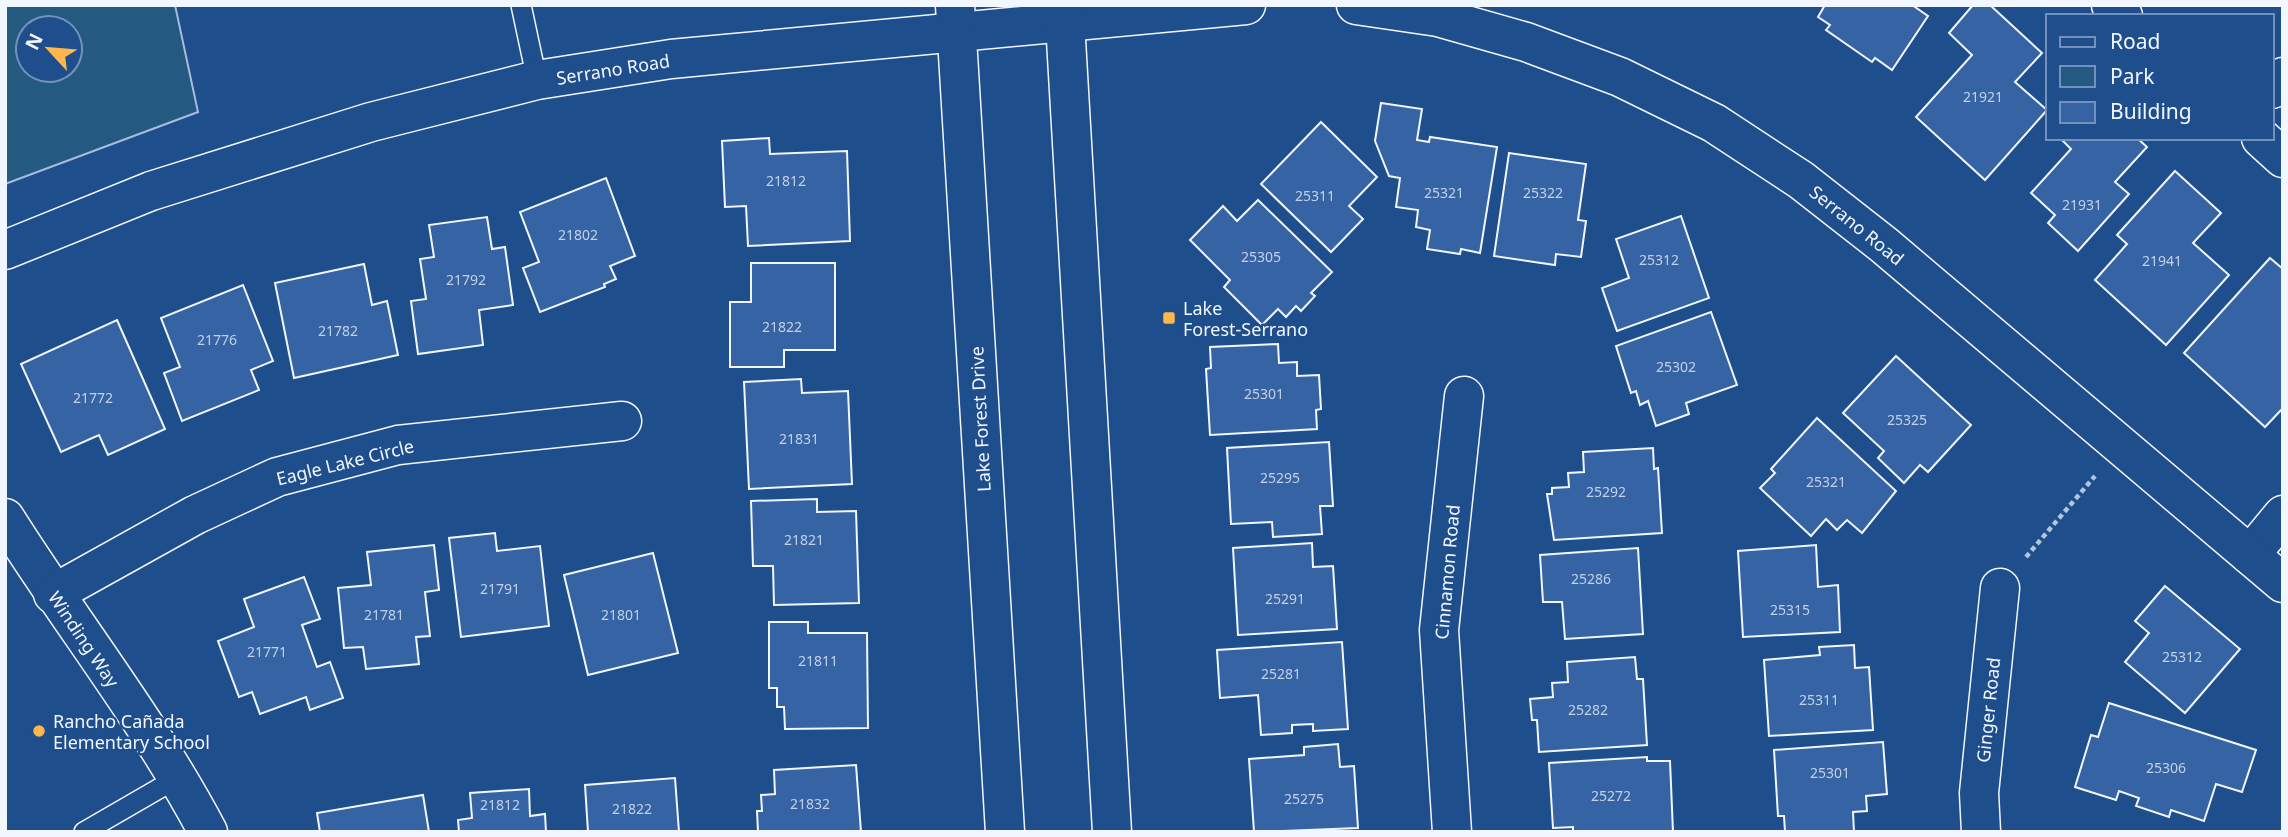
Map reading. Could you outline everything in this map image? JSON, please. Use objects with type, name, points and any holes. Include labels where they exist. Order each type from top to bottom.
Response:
[{"type":"street","name":"Serrano Road","points":[[5,250],[164,187],[371,122],[537,80],[956,20],[1246,5]]},
{"type":"street","name":"Serrano Road","points":[[1356,5],[1438,18],[1526,42],[1620,77],[1714,123],[1801,180],[1863,229],[2283,583]]},
{"type":"street","points":[[1065,13],[1112,832]]},
{"type":"street","name":"Lake Forest Drive","points":[[956,20],[1006,832]]},
{"type":"street","points":[[2263,140],[2283,158]]},
{"type":"street","name":"Cinnamon Road","points":[[1452,832],[1439,629],[1464,396]]},
{"type":"street","name":"Eagle Lake Circle","points":[[53,594],[195,515],[277,477],[398,445],[622,421]]},
{"type":"street","points":[[2250,555],[2283,516]]},
{"type":"street","name":"Winding Way","points":[[5,518],[53,594],[179,777],[208,832]]},
{"type":"street","name":"Ginger Road","points":[[1981,832],[1979,793],[2000,588]]},
{"type":"lane","points":[[521,5],[537,80]]},
{"type":"lane","points":[[84,832],[179,777]]},
{"type":"path","points":[[2000,588],[2121,444]]},
{"type":"green space","points":[[5,5],[175,5],[198,112],[5,184]]},
{"type":"building","points":[[1825,5],[1912,5],[1928,16],[1892,70],[1875,58],[1872,62],[1826,30],[1830,25],[1818,17]]},
{"type":"building","points":[[1973,5],[1990,5],[2042,53],[2015,82],[2046,111],[1985,180],[1916,117],[1972,55],[1949,33]]},
{"type":"building","points":[[1381,103],[1422,109],[1417,140],[1429,142],[1430,137],[1497,147],[1480,253],[1461,249],[1460,254],[1427,249],[1430,230],[1416,227],[1418,210],[1396,207],[1400,178],[1389,176],[1375,141]]},
{"type":"building","points":[[1321,122],[1377,177],[1349,206],[1363,219],[1331,252],[1261,184]]},
{"type":"building","points":[[769,138],[770,154],[847,151],[850,241],[748,246],[746,206],[725,207],[722,141]]},
{"type":"building","points":[[2062,140],[2139,140],[2147,147],[2115,182],[2129,194],[2078,251],[2048,223],[2055,215],[2031,193],[2071,149]]},
{"type":"building","points":[[1509,153],[1586,164],[1578,220],[1586,221],[1581,257],[1556,254],[1555,265],[1494,256]]},
{"type":"building","points":[[2175,171],[2221,213],[2193,243],[2229,275],[2166,345],[2095,280],[2127,244],[2117,235]]},
{"type":"building","points":[[606,178],[635,256],[610,266],[616,279],[604,284],[605,287],[540,312],[523,268],[539,262],[520,212]]},
{"type":"building","points":[[1258,200],[1332,272],[1311,293],[1315,296],[1301,311],[1296,306],[1286,317],[1278,309],[1262,325],[1224,287],[1230,280],[1190,240],[1223,206],[1237,221]]},
{"type":"building","points":[[1681,216],[1709,298],[1617,331],[1602,288],[1629,278],[1616,239]]},
{"type":"building","points":[[487,217],[492,249],[505,247],[513,305],[479,310],[483,345],[418,354],[411,301],[426,299],[420,259],[434,257],[429,225]]},
{"type":"building","points":[[2270,258],[2283,269],[2283,408],[2265,427],[2184,353]]},
{"type":"building","points":[[751,263],[835,263],[835,350],[784,350],[784,367],[730,367],[730,302],[751,302]]},
{"type":"building","points":[[364,264],[372,305],[387,301],[398,355],[294,378],[275,283]]},
{"type":"building","points":[[243,285],[273,361],[251,370],[259,390],[182,421],[164,373],[180,367],[161,318]]},
{"type":"building","points":[[1711,312],[1737,385],[1686,403],[1689,414],[1656,426],[1648,401],[1640,405],[1636,391],[1631,393],[1616,346]]},
{"type":"building","points":[[117,320],[165,429],[108,455],[99,435],[61,452],[21,364]]},
{"type":"building","points":[[1278,344],[1279,363],[1297,362],[1297,376],[1319,375],[1321,409],[1316,410],[1317,429],[1210,435],[1206,369],[1211,368],[1210,347]]},
{"type":"building","points":[[1896,356],[1971,425],[1928,472],[1920,465],[1904,483],[1878,458],[1884,451],[1843,413]]},
{"type":"building","points":[[801,379],[802,393],[848,391],[852,484],[749,489],[744,382]]},
{"type":"building","points":[[1817,418],[1896,491],[1862,533],[1847,520],[1837,530],[1826,519],[1811,536],[1760,488],[1775,473],[1771,469]]},
{"type":"building","points":[[1329,442],[1333,506],[1320,506],[1322,534],[1273,537],[1272,522],[1231,524],[1227,448]]},
{"type":"building","points":[[1653,448],[1654,469],[1658,468],[1662,533],[1554,540],[1547,494],[1552,494],[1552,488],[1569,487],[1568,473],[1584,472],[1583,452]]},
{"type":"building","points":[[817,499],[817,512],[856,511],[859,603],[774,605],[773,566],[753,566],[751,501]]},
{"type":"building","points":[[495,533],[497,551],[540,546],[549,626],[461,637],[449,538]]},
{"type":"building","points":[[1312,543],[1313,567],[1333,566],[1337,629],[1238,635],[1233,548]]},
{"type":"building","points":[[434,545],[439,590],[425,592],[430,636],[416,637],[419,664],[366,669],[363,647],[344,648],[338,588],[371,585],[367,552]]},
{"type":"building","points":[[1816,545],[1818,587],[1838,585],[1840,632],[1743,637],[1738,551]]},
{"type":"building","points":[[1638,548],[1643,634],[1565,639],[1562,602],[1543,602],[1540,555]]},
{"type":"building","points":[[653,553],[678,653],[588,675],[564,575]]},
{"type":"building","points":[[304,577],[320,619],[302,625],[317,667],[330,662],[343,698],[310,710],[306,697],[260,714],[252,692],[239,697],[218,641],[254,627],[244,599]]},
{"type":"building","points":[[2165,586],[2240,649],[2185,713],[2125,662],[2149,633],[2135,621]]},
{"type":"building","points":[[769,622],[808,622],[808,633],[867,633],[868,728],[785,729],[784,707],[777,707],[777,688],[769,688]]},
{"type":"building","points":[[1342,642],[1348,729],[1313,731],[1313,724],[1292,725],[1292,733],[1261,735],[1258,695],[1220,698],[1217,650]]},
{"type":"building","points":[[1854,645],[1855,668],[1869,667],[1873,730],[1769,736],[1764,660],[1820,655],[1819,647]]},
{"type":"building","points":[[1635,657],[1637,679],[1643,679],[1647,745],[1539,752],[1537,720],[1532,720],[1530,699],[1553,697],[1552,683],[1568,682],[1567,662]]},
{"type":"building","points":[[2109,703],[2256,750],[2242,792],[2216,784],[2204,821],[2171,810],[2169,817],[2136,806],[2139,798],[2119,791],[2116,800],[2075,787],[2091,735],[2098,737]]},
{"type":"building","points":[[1883,742],[1887,794],[1866,796],[1867,811],[1853,812],[1854,832],[1785,832],[1784,816],[1778,816],[1774,750]]},
{"type":"building","points":[[1338,744],[1340,767],[1354,766],[1358,828],[1254,832],[1249,759],[1304,755],[1304,747]]},
{"type":"building","points":[[1647,757],[1647,761],[1670,761],[1673,832],[1573,832],[1573,827],[1553,828],[1549,763]]},
{"type":"building","points":[[856,765],[861,832],[758,832],[757,811],[762,811],[761,795],[775,794],[774,770]]},
{"type":"building","points":[[675,778],[679,832],[588,832],[585,785]]},
{"type":"building","points":[[529,789],[530,816],[545,814],[546,832],[459,832],[458,820],[472,818],[470,793]]},
{"type":"building","points":[[423,795],[429,832],[320,832],[317,813]]},
{"type":"place","name":"Lake Forest-Serrano","points":[[1169,318]]},
{"type":"place","name":"Rancho Cañada Elementary School","points":[[39,731]]}]
